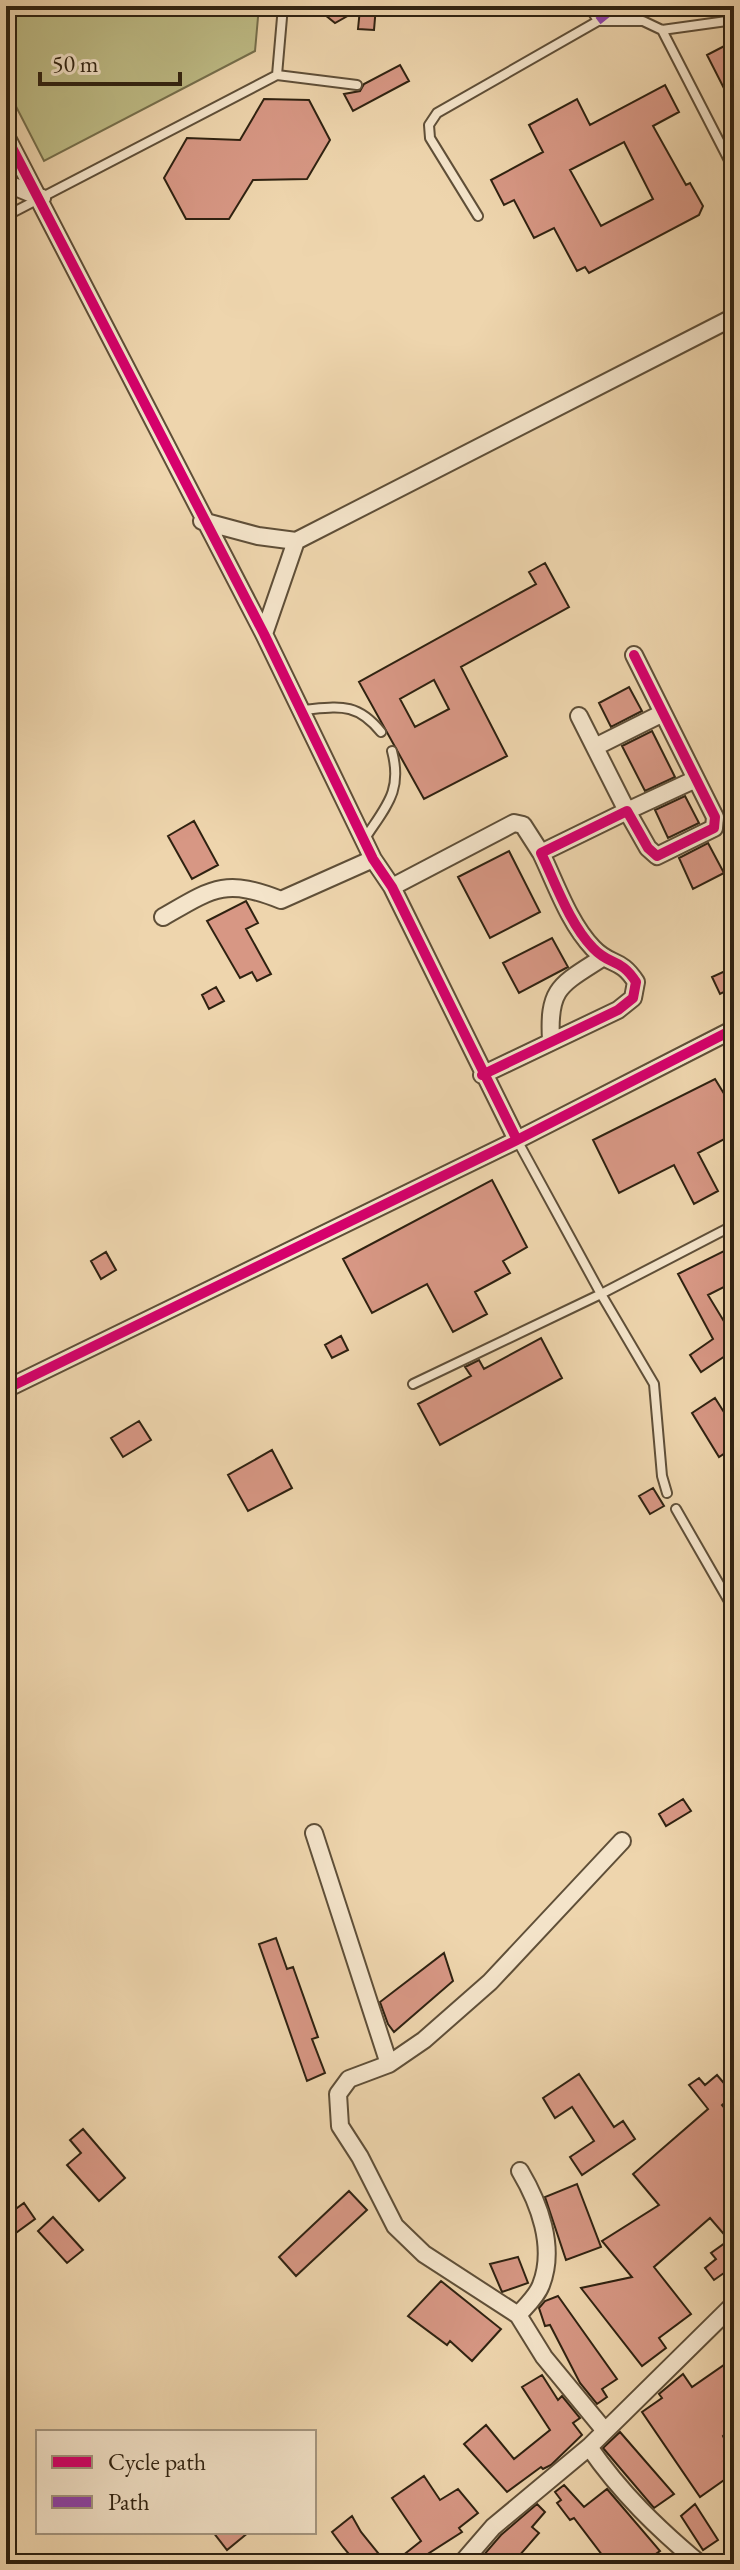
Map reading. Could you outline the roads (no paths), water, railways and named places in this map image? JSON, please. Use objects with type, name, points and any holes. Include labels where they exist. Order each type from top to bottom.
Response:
[{"type":"street","points":[[6,136],[42,198],[202,521],[264,634],[373,859],[392,887],[482,1075],[517,1140]]},
{"type":"street","points":[[6,183],[42,198]]},
{"type":"street","points":[[202,521],[296,541],[734,317]]},
{"type":"street","points":[[264,634],[296,541]]},
{"type":"street","points":[[579,716],[627,811],[648,848],[657,856],[714,828],[715,817],[634,655]]},
{"type":"street","points":[[595,747],[663,713]]},
{"type":"street","points":[[541,853],[696,779]]},
{"type":"street","points":[[392,887],[514,823],[523,825],[541,853],[573,920],[602,958],[626,966],[636,982],[633,998],[618,1010],[482,1075]]},
{"type":"street","points":[[163,917],[227,886],[250,888],[281,900],[373,859]]},
{"type":"street","points":[[551,1040],[552,996],[563,983],[602,958]]},
{"type":"street","points":[[6,1389],[517,1140],[734,1029]]},
{"type":"street","points":[[314,1833],[389,2064]]},
{"type":"street","points":[[605,2431],[544,2357],[518,2315],[424,2254],[395,2226],[360,2157],[340,2126],[338,2094],[349,2079],[389,2064],[424,2040],[490,1982],[622,1841]]},
{"type":"street","points":[[518,2315],[541,2286],[546,2261],[544,2224],[534,2195],[520,2171]]},
{"type":"street","points":[[461,2564],[529,2494],[589,2447],[734,2304]]},
{"type":"street","points":[[589,2447],[616,2486],[643,2516],[700,2564]]},
{"type":"lane","points":[[277,75],[283,6]]},
{"type":"lane","points":[[589,6],[598,21]]},
{"type":"lane","points":[[478,216],[430,138],[429,125],[437,113],[598,21],[643,21],[662,30],[734,20]]},
{"type":"lane","points":[[662,30],[734,170]]},
{"type":"lane","points":[[6,216],[277,75],[357,85]]},
{"type":"lane","points":[[300,711],[341,707],[360,710],[381,732]]},
{"type":"lane","points":[[364,840],[394,792],[398,774],[392,751]]},
{"type":"lane","points":[[517,1140],[654,1384],[662,1476],[667,1493]]},
{"type":"lane","points":[[413,1384],[601,1294],[734,1225]]},
{"type":"lane","points":[[676,1509],[734,1610]]}]
